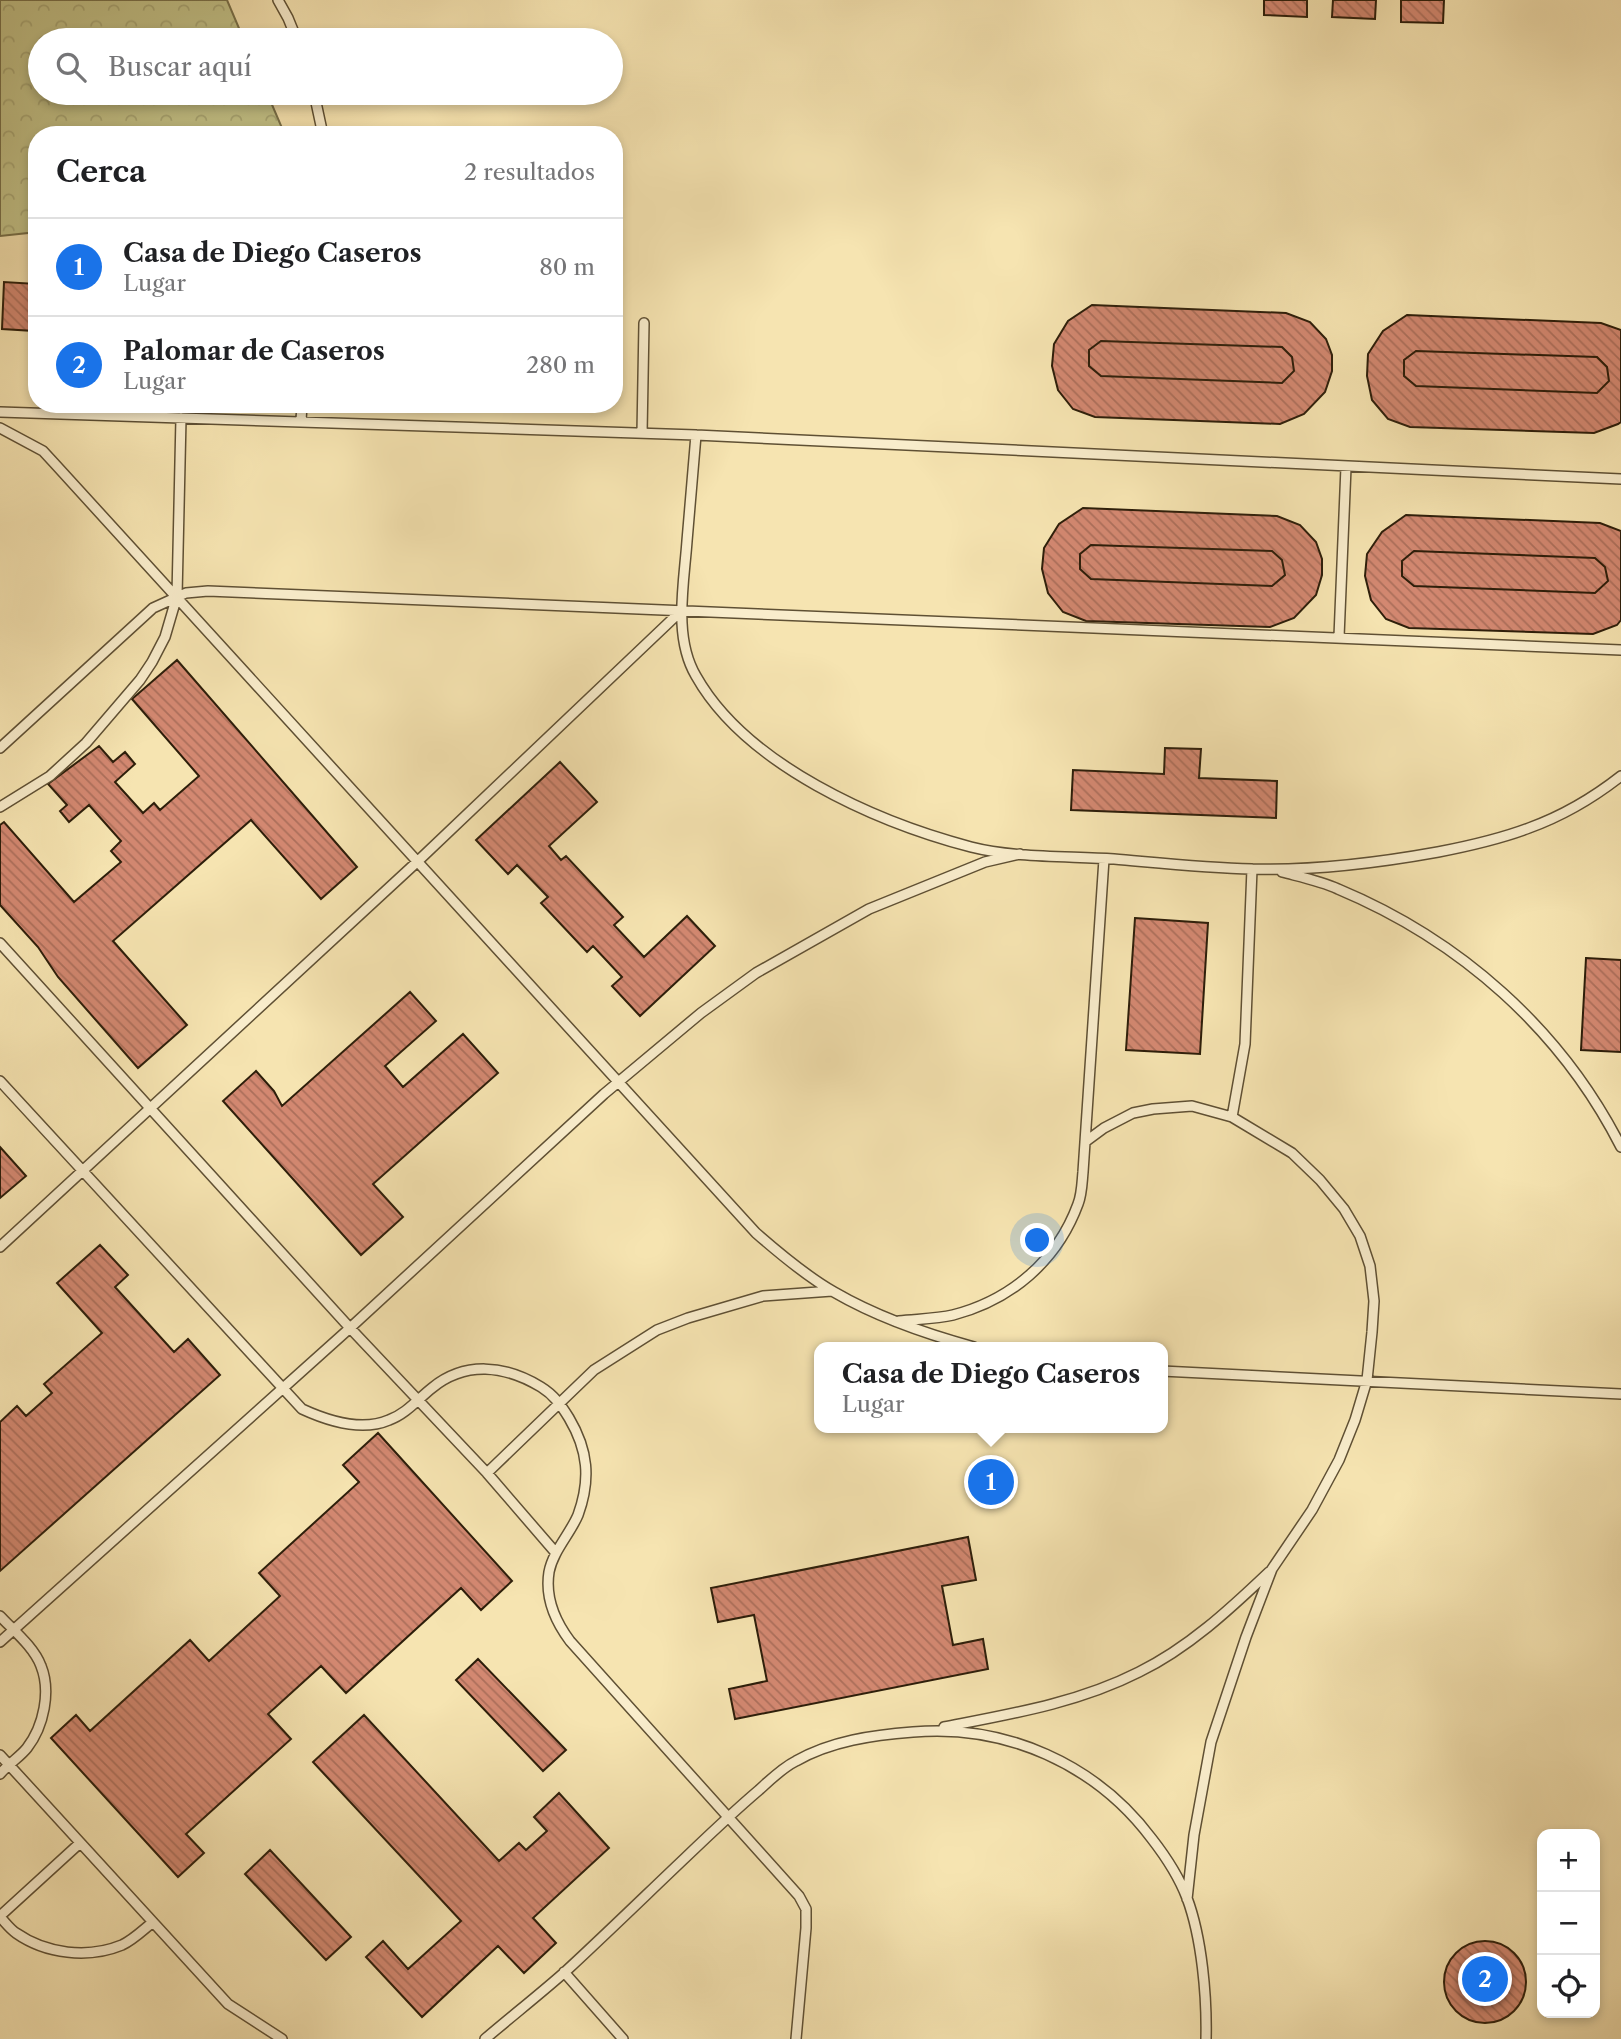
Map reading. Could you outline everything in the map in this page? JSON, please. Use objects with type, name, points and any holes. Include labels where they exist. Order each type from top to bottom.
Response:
[{"type":"lane","points":[[278,0],[292,28]]},
{"type":"lane","points":[[317,105],[321,126]]},
{"type":"lane","points":[[642,433],[644,323]]},
{"type":"lane","points":[[0,412],[28,413]]},
{"type":"lane","points":[[30,413],[696,435],[1621,479]]},
{"type":"lane","points":[[300,421],[301,413]]},
{"type":"lane","points":[[0,807],[50,776],[86,743],[152,662],[165,638],[177,596],[181,418]]},
{"type":"lane","points":[[0,428],[43,451],[756,1233],[785,1258],[832,1291],[895,1321],[956,1342]]},
{"type":"lane","points":[[696,435],[682,610],[686,656],[695,675],[712,702],[768,755],[816,786],[891,821],[975,848],[1020,854],[1252,869],[1335,867],[1476,845],[1530,828],[1590,798],[1621,776]]},
{"type":"lane","points":[[1339,637],[1346,467]]},
{"type":"lane","points":[[0,748],[153,608],[186,593],[208,591],[1621,650]]},
{"type":"lane","points":[[0,1247],[418,861],[682,610]]},
{"type":"lane","points":[[0,1642],[350,1328],[619,1081],[723,997],[756,973],[869,909],[985,862],[1020,854]]},
{"type":"lane","points":[[895,1321],[950,1316],[988,1304],[1021,1284],[1045,1260],[1067,1228],[1079,1202],[1104,859]]},
{"type":"lane","points":[[1232,1117],[1245,1044],[1252,869]]},
{"type":"lane","points":[[1272,869],[1337,888],[1402,921],[1484,976],[1527,1014],[1561,1053],[1591,1095],[1621,1147]]},
{"type":"lane","points":[[0,943],[350,1328],[487,1473],[556,1553]]},
{"type":"lane","points":[[0,1081],[302,1409],[337,1422],[373,1425],[402,1413],[446,1378],[469,1370],[494,1370],[512,1374],[544,1388],[559,1402],[576,1430],[586,1464],[585,1492],[577,1516],[550,1569],[548,1581],[551,1605],[557,1623],[570,1641],[799,1896],[806,1909],[796,2039]]},
{"type":"lane","points":[[922,1731],[1035,1709],[1106,1687],[1165,1657],[1218,1619],[1272,1569],[1312,1510],[1339,1460],[1367,1380],[1374,1301],[1370,1266],[1360,1236],[1344,1209],[1321,1180],[1292,1153],[1232,1117],[1192,1106],[1133,1113],[1104,1128],[1085,1142]]},
{"type":"lane","points":[[487,1473],[594,1370],[657,1330],[763,1296],[832,1291]]},
{"type":"lane","points":[[1168,1371],[1621,1394]]},
{"type":"lane","points":[[1187,1899],[1194,1835],[1212,1742],[1246,1637],[1272,1569]]},
{"type":"lane","points":[[0,1616],[29,1647],[41,1665],[45,1685],[45,1704],[39,1728],[27,1749],[0,1774]]},
{"type":"lane","points":[[485,2039],[564,1972],[727,1818],[793,1762],[817,1750],[876,1735],[954,1731],[994,1736],[1062,1760],[1089,1777],[1126,1808],[1145,1829],[1176,1875],[1187,1899],[1203,1979],[1206,2039]]},
{"type":"lane","points":[[0,1755],[228,2004],[282,2039]]},
{"type":"lane","points":[[80,1843],[0,1917],[16,1933],[38,1944],[68,1953],[85,1954],[104,1951],[125,1943],[153,1922]]},
{"type":"lane","points":[[564,1972],[623,2039]]},
{"type":"green space","points":[[0,0],[227,0],[239,28],[28,28],[28,105],[272,105],[281,126],[28,126],[28,233],[0,236]]},
{"type":"building","points":[[1264,0],[1307,0],[1307,17],[1264,15]]},
{"type":"building","points":[[1333,0],[1376,0],[1375,19],[1332,17]]},
{"type":"building","points":[[1401,0],[1444,0],[1443,23],[1401,22]]},
{"type":"building","points":[[4,282],[28,284],[28,331],[2,329]]},
{"type":"building","points":[[1092,305],[1286,313],[1310,322],[1326,339],[1332,355],[1332,371],[1325,392],[1304,414],[1280,424],[1095,417],[1073,409],[1058,390],[1052,366],[1054,344],[1068,321]]},
{"type":"building","points":[[1407,315],[1601,323],[1621,330],[1621,422],[1594,433],[1410,427],[1388,419],[1372,400],[1367,376],[1368,354],[1383,331]]},
{"type":"building","points":[[1101,341],[1282,347],[1292,357],[1294,371],[1282,383],[1101,376],[1089,366],[1089,350]]},
{"type":"building","points":[[1416,351],[1597,357],[1607,367],[1609,381],[1597,393],[1416,386],[1404,376],[1404,360]]},
{"type":"building","points":[[1083,508],[1277,516],[1300,525],[1316,542],[1322,559],[1322,575],[1316,595],[1294,618],[1270,627],[1086,621],[1063,612],[1048,593],[1042,569],[1044,548],[1059,524]]},
{"type":"building","points":[[1406,515],[1600,523],[1621,531],[1621,620],[1617,625],[1593,634],[1409,628],[1386,619],[1371,600],[1365,576],[1367,554],[1382,532]]},
{"type":"building","points":[[1091,545],[1272,551],[1282,560],[1285,575],[1272,586],[1091,579],[1080,569],[1080,554]]},
{"type":"building","points":[[1414,551],[1595,558],[1605,567],[1608,581],[1595,593],[1414,586],[1402,576],[1402,561]]},
{"type":"building","points":[[177,660],[357,867],[321,899],[251,820],[113,941],[187,1025],[138,1068],[58,977],[38,947],[0,905],[0,825],[4,822],[74,902],[121,862],[111,851],[121,841],[89,805],[69,822],[60,811],[67,805],[48,784],[99,746],[113,762],[125,752],[135,764],[115,782],[143,813],[154,803],[160,810],[199,776],[132,699]]},
{"type":"building","points":[[1165,748],[1201,749],[1199,778],[1277,781],[1276,818],[1071,810],[1073,770],[1164,774]]},
{"type":"building","points":[[560,762],[597,802],[549,846],[561,860],[566,856],[623,917],[614,925],[644,957],[687,916],[715,946],[640,1016],[612,986],[622,977],[593,946],[587,952],[541,903],[548,897],[517,865],[508,874],[476,840]]},
{"type":"building","points":[[1135,918],[1208,923],[1200,1054],[1126,1050]]},
{"type":"building","points":[[1586,958],[1621,960],[1621,1052],[1581,1050]]},
{"type":"building","points":[[410,992],[436,1021],[385,1066],[403,1087],[463,1034],[498,1073],[373,1184],[403,1217],[361,1255],[223,1101],[256,1071],[274,1091],[282,1106]]},
{"type":"building","points":[[0,1147],[26,1176],[0,1198]]},
{"type":"building","points":[[100,1245],[128,1275],[115,1287],[174,1352],[188,1339],[220,1375],[0,1571],[0,1422],[17,1406],[26,1416],[52,1393],[44,1384],[102,1333],[57,1283]]},
{"type":"building","points":[[378,1433],[512,1581],[481,1610],[461,1588],[346,1693],[321,1666],[268,1714],[291,1739],[186,1834],[204,1853],[178,1877],[51,1738],[76,1715],[90,1731],[190,1640],[209,1661],[280,1596],[259,1573],[359,1482],[343,1465]]},
{"type":"building","points":[[968,1537],[976,1580],[942,1586],[953,1645],[983,1639],[988,1669],[735,1719],[729,1689],[767,1681],[754,1615],[718,1622],[711,1588]]},
{"type":"building","points":[[478,1659],[566,1750],[543,1771],[456,1680]]},
{"type":"building","points":[[364,1715],[499,1861],[519,1843],[526,1850],[547,1831],[534,1817],[559,1793],[609,1848],[533,1918],[556,1943],[524,1973],[498,1946],[422,2017],[366,1957],[383,1941],[408,1969],[461,1921],[313,1762]]},
{"type":"building","points":[[270,1850],[351,1937],[326,1960],[245,1874]]},
{"type":"building","points":[[1477,1941],[1493,1941],[1508,1948],[1519,1959],[1526,1974],[1523,1998],[1514,2011],[1493,2023],[1477,2023],[1462,2016],[1451,2005],[1444,1990],[1444,1974],[1451,1959],[1462,1948]]},
{"type":"place","name":"Casa de Diego Caseros","points":[[991,1482]]},
{"type":"place","name":"Palomar de Caseros","points":[[1485,1979]]}]
